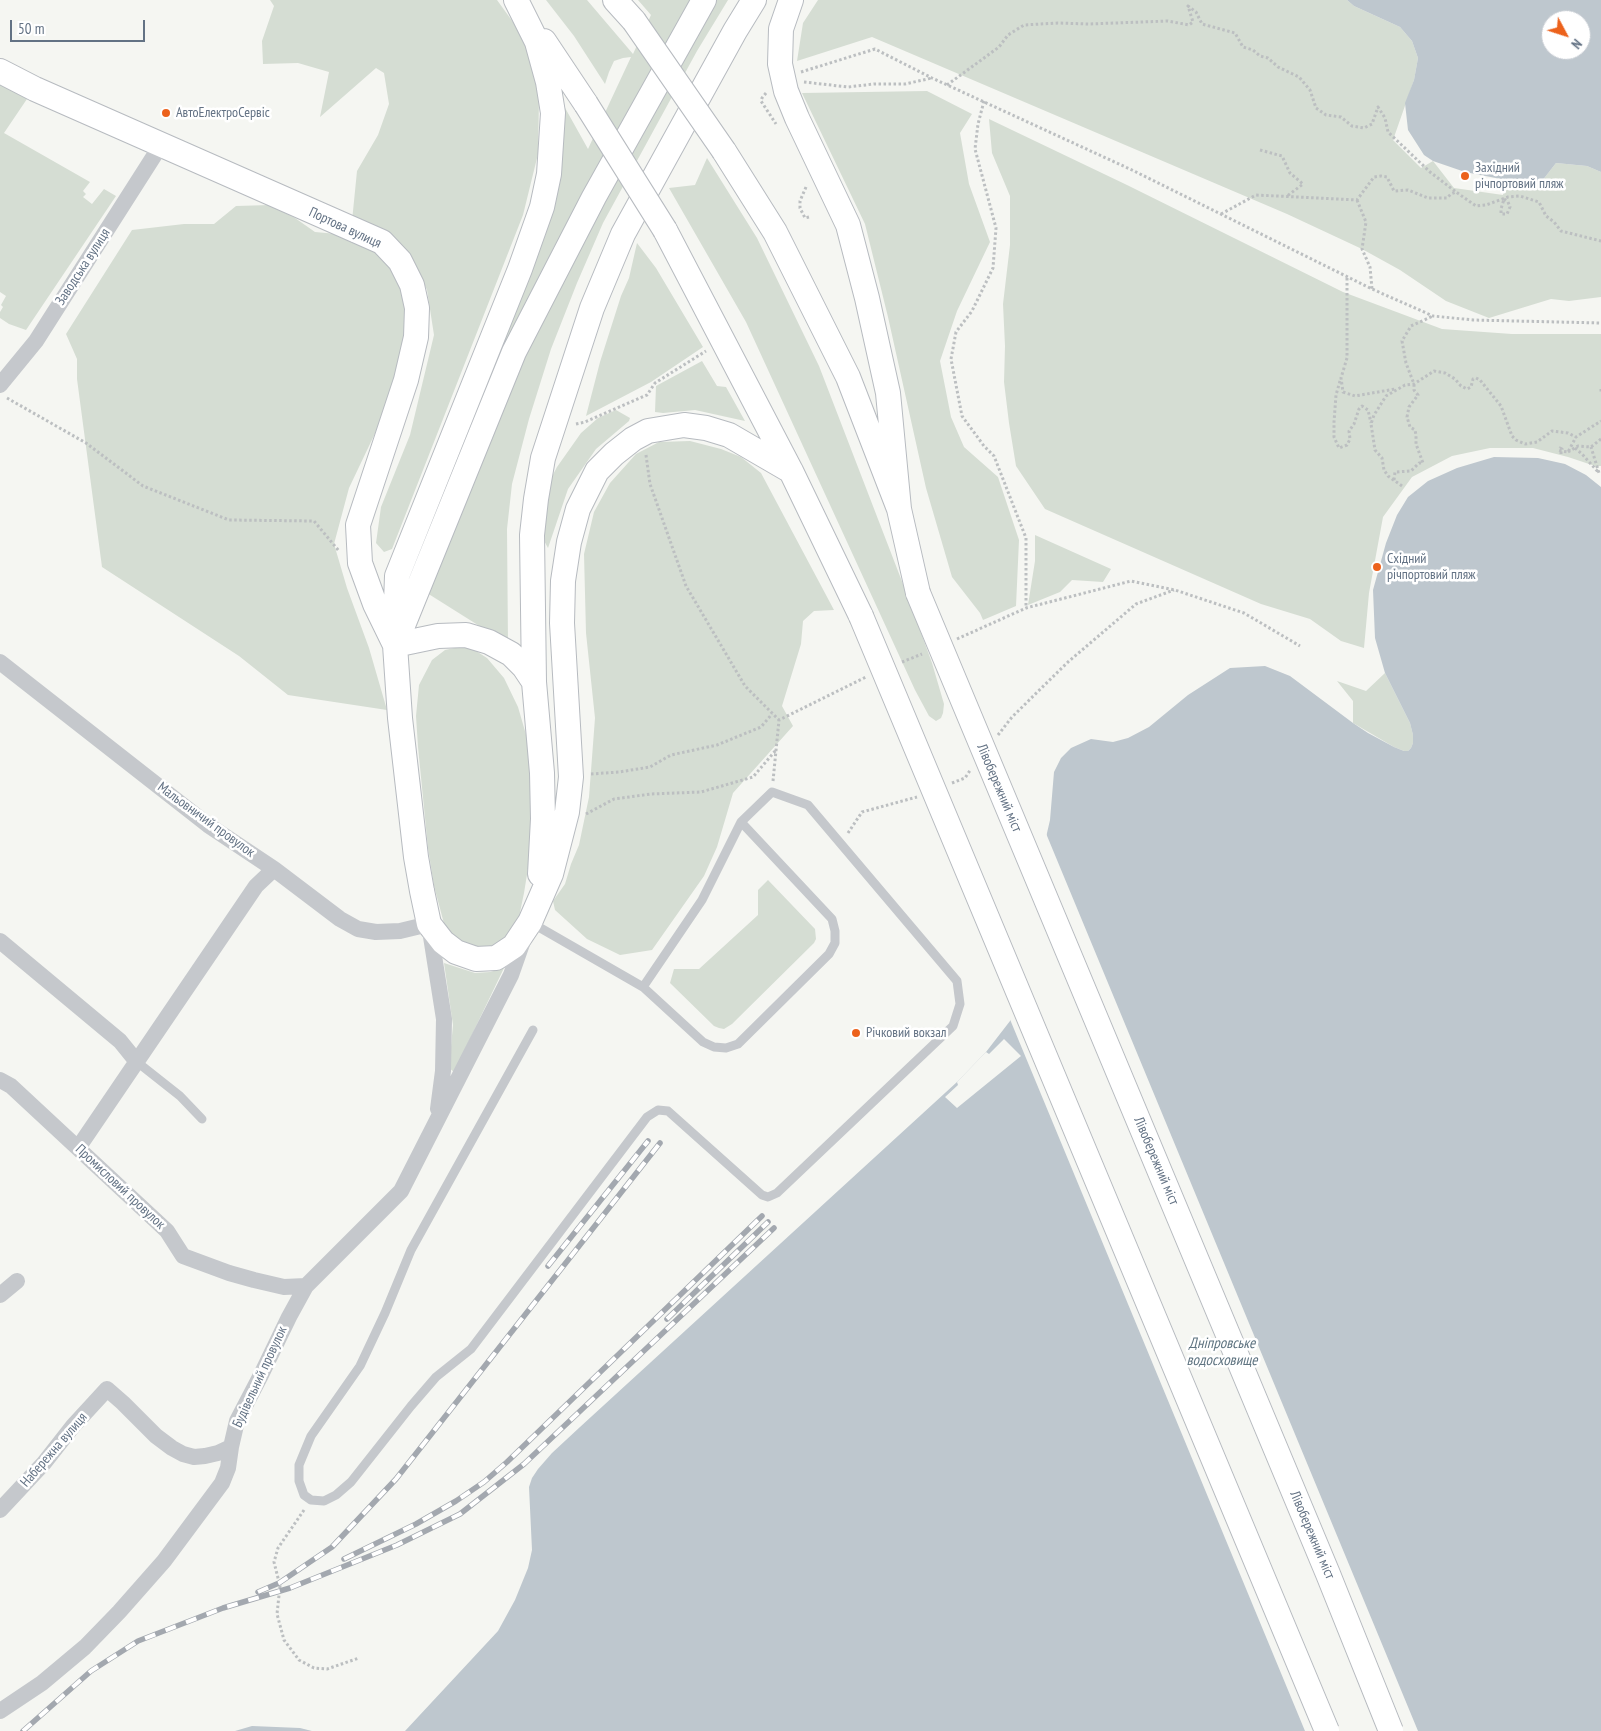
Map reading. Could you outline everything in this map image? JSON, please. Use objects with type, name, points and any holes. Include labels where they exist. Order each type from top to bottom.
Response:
[{"type":"main road","points":[[516,0],[586,104],[665,230],[791,471],[861,616],[1326,1731]]},
{"type":"main road","points":[[516,0],[537,42],[548,82],[553,113],[549,174],[542,207],[520,269],[397,576],[395,645],[400,718],[415,848],[429,924],[443,942],[456,952],[476,959],[496,958],[514,946],[530,922],[551,874],[567,812],[571,777],[562,623],[563,581],[569,542],[578,509],[597,471],[614,454],[648,430],[684,425],[706,428],[729,435],[791,471]]},
{"type":"main road","points":[[615,0],[634,21],[724,151],[775,232],[848,377],[899,509]]},
{"type":"main road","points":[[395,645],[514,352],[594,197],[704,0]]},
{"type":"main road","points":[[530,922],[541,862],[543,819],[542,773],[534,682],[532,536],[543,458],[592,308],[623,234],[735,30],[754,0]]},
{"type":"main road","points":[[791,0],[781,29],[780,64],[797,118],[848,225],[867,298],[888,393],[899,509]]},
{"type":"main road","name":"Портова вулиця","points":[[0,71],[35,89],[161,146],[382,242],[400,261],[412,285],[417,308],[416,337],[406,380],[358,525],[360,563],[375,604],[395,645]]},
{"type":"main road","name":"Лівобережний міст","points":[[899,509],[918,593],[1328,1574],[1391,1731]]},
{"type":"main road","points":[[395,645],[438,636],[466,635],[489,642],[511,654],[524,667],[534,682]]},
{"type":"street","name":"Заводська вулиця","points":[[0,386],[36,341],[161,146]]},
{"type":"street","name":"Мальовничий провулок","points":[[0,662],[208,825],[274,869],[340,919],[358,929],[376,932],[400,931],[429,924]]},
{"type":"street","points":[[78,1148],[256,886],[274,869]]},
{"type":"street","name":"Будівельний провулок","points":[[0,1711],[42,1683],[85,1646],[120,1612],[164,1561],[222,1483],[228,1468],[237,1421],[306,1286],[401,1191],[511,975],[530,922]]},
{"type":"street","points":[[429,924],[444,1019],[443,1071],[437,1121]]},
{"type":"street","points":[[0,940],[120,1041],[137,1062]]},
{"type":"street","name":"Промисловий провулок","points":[[0,1080],[11,1086],[167,1232],[183,1256],[246,1278],[284,1287],[306,1286]]},
{"type":"street","points":[[0,1294],[17,1281]]},
{"type":"street","name":"Набережна вулиця","points":[[0,1510],[44,1463],[73,1426],[107,1390],[124,1403],[156,1436],[183,1454],[194,1457],[205,1456],[218,1453],[231,1446]]},
{"type":"lane","points":[[533,1030],[411,1250],[385,1313],[360,1366],[311,1436],[299,1465],[299,1481],[304,1495],[311,1500],[324,1501],[336,1495],[351,1482],[436,1377],[471,1349],[647,1117],[658,1110],[668,1111],[762,1195],[768,1197],[777,1193],[953,1026],[960,1004],[957,981],[842,843],[808,805],[772,792],[741,822],[702,900],[643,987]]},
{"type":"lane","points":[[530,922],[643,987],[703,1042],[714,1047],[726,1048],[738,1044],[829,954],[835,944],[835,931],[832,919],[741,822]]},
{"type":"lane","points":[[137,1062],[180,1096],[202,1119]]},
{"type":"path","points":[[947,85],[999,47],[1008,34],[1024,25],[1168,21],[1189,25],[1193,22],[1188,6],[1196,12],[1202,24],[1236,33],[1243,47],[1254,50],[1260,56],[1268,58],[1278,67],[1299,77],[1310,90],[1316,108],[1326,115],[1341,117],[1352,126],[1364,128],[1372,124],[1378,107],[1385,118],[1388,132],[1430,172],[1476,206],[1486,205],[1499,199],[1520,196],[1539,202],[1546,216],[1561,231],[1601,241]]},
{"type":"path","points":[[784,80],[794,74],[875,49],[932,78],[1132,170],[1372,289],[1433,316],[1473,320],[1601,323]]},
{"type":"path","points":[[784,80],[848,87],[874,84],[905,84],[932,78]]},
{"type":"path","points":[[984,102],[978,124],[975,149],[996,228],[993,268],[972,311],[956,332],[951,359],[962,416],[984,446],[994,456],[1026,538],[1026,608]]},
{"type":"path","points":[[1260,150],[1282,156],[1290,173],[1303,184],[1287,197]]},
{"type":"path","points":[[1357,200],[1374,177],[1381,176],[1387,176],[1394,191],[1408,190],[1428,198],[1447,198],[1456,192]]},
{"type":"path","points":[[807,183],[800,201],[800,208],[805,218],[809,217]]},
{"type":"path","points":[[1221,214],[1256,196],[1357,200]]},
{"type":"path","points":[[1357,200],[1366,222],[1362,249],[1370,267],[1372,289]]},
{"type":"path","points":[[1348,277],[1347,358],[1336,395],[1334,437],[1339,448],[1347,445],[1350,439],[1349,431],[1354,424],[1359,409],[1362,406],[1368,410],[1375,450],[1382,458],[1384,470],[1388,476],[1402,486]]},
{"type":"path","points":[[1394,480],[1395,472],[1411,471],[1419,463],[1423,462],[1416,444],[1415,430],[1410,427],[1407,417],[1409,407],[1418,396],[1414,390],[1414,384],[1406,363],[1402,341],[1411,326],[1433,316]]},
{"type":"path","points":[[552,428],[585,422],[647,395],[655,383],[707,350]]},
{"type":"path","points":[[1341,378],[1343,392],[1355,396],[1398,389],[1414,384],[1434,371],[1445,373],[1467,389],[1471,387],[1473,380],[1476,378],[1480,380],[1501,406],[1510,432],[1516,440],[1530,444],[1537,442],[1552,431],[1568,433],[1576,437]]},
{"type":"path","points":[[1371,424],[1381,402],[1386,396],[1398,389]]},
{"type":"path","points":[[0,394],[86,443],[143,486],[229,520],[314,521],[339,552]]},
{"type":"path","points":[[1568,452],[1576,437],[1601,421]]},
{"type":"path","points":[[1561,453],[1568,452],[1582,445],[1591,446],[1601,439]]},
{"type":"path","points":[[1575,448],[1599,473],[1591,446]]},
{"type":"path","points":[[645,452],[650,484],[686,586],[745,686],[779,720]]},
{"type":"path","points":[[956,639],[1026,608],[1131,582],[1175,590],[1244,613],[1300,646]]},
{"type":"path","points":[[994,740],[1012,717],[1068,662],[1136,604],[1175,590]]},
{"type":"path","points":[[895,666],[930,650]]},
{"type":"path","points":[[779,720],[868,677]]},
{"type":"path","points":[[585,774],[619,772],[650,766],[671,755],[716,746],[761,727],[772,714]]},
{"type":"path","points":[[772,792],[779,720]]},
{"type":"path","points":[[579,818],[614,799],[651,794],[701,792],[753,777],[776,749]]},
{"type":"path","points":[[948,784],[965,778],[977,762]]},
{"type":"path","points":[[842,843],[862,812],[924,794]]},
{"type":"path","points":[[311,1500],[278,1548],[274,1562],[280,1586],[277,1614],[284,1640],[299,1660],[314,1668],[327,1669],[359,1658]]},
{"type":"shaded area","points":[[270,0],[497,0],[526,40],[539,98],[538,154],[523,215],[392,549],[384,552],[376,543],[381,507],[410,435],[434,335],[427,290],[413,261],[352,221],[357,171],[378,135],[389,104],[384,73],[376,68],[320,117],[329,72],[298,63],[263,64],[262,41],[274,6]]},
{"type":"shaded area","points":[[546,0],[587,0],[633,54],[651,15],[638,0],[693,0],[554,247],[524,310],[412,577],[411,574],[545,236],[560,183],[564,106],[588,149],[631,57],[614,61],[605,84],[574,36]]},
{"type":"shaded area","points":[[712,0],[728,0],[697,51],[603,223],[551,349],[529,419],[512,484],[507,529],[508,644],[427,593],[541,318]]},
{"type":"shaded area","points":[[818,0],[1347,0],[1354,6],[1400,27],[1412,41],[1418,58],[1414,80],[1393,140],[1421,168],[1433,161],[1454,188],[1503,195],[1506,180],[1523,187],[1542,181],[1556,163],[1587,166],[1601,172],[1601,297],[1569,301],[1551,299],[1489,318],[1446,301],[1400,270],[1362,249],[1287,214],[872,37],[797,61],[803,23]]},
{"type":"shaded area","points":[[0,81],[29,96],[4,133],[90,182],[83,191],[86,194],[83,197],[92,204],[104,189],[116,196],[26,330],[9,324],[0,318],[0,312],[3,307],[1,305],[6,296],[0,292]]},
{"type":"shaded area","points":[[927,91],[972,114],[960,133],[969,184],[990,242],[957,311],[940,361],[951,417],[964,447],[998,477],[1019,540],[1016,606],[983,620],[980,613],[952,577],[926,488],[865,224],[802,93]]},
{"type":"shaded area","points":[[989,119],[1343,292],[1442,329],[1512,334],[1601,334],[1601,466],[1595,466],[1533,448],[1490,448],[1452,456],[1412,477],[1383,517],[1369,593],[1364,648],[1341,641],[1310,619],[1261,604],[1045,509],[1016,466],[1009,423],[1004,382],[1003,304],[1010,245],[1010,196],[992,153]]},
{"type":"shaded area","points":[[707,158],[757,238],[819,366],[932,663],[944,704],[941,718],[936,721],[929,716],[915,690],[746,322],[669,188],[695,185]]},
{"type":"shaded area","points":[[270,205],[295,218],[315,232],[348,235],[381,253],[405,294],[410,333],[398,385],[349,488],[334,544],[347,588],[369,648],[387,710],[288,695],[239,656],[102,567],[77,379],[77,359],[66,334],[132,230],[184,224],[214,224],[236,206]]},
{"type":"shaded area","points":[[637,243],[656,268],[703,347],[651,382],[586,416],[600,362],[621,296],[629,278]]},
{"type":"shaded area","points":[[702,361],[717,386],[726,387],[745,421],[695,410],[655,412],[656,386]]},
{"type":"shaded area","points":[[616,410],[630,418],[629,421],[596,449],[568,489],[548,548],[542,537],[545,490],[557,467],[581,433],[598,418]]},
{"type":"shaded area","points":[[690,441],[721,449],[741,457],[761,473],[834,610],[814,611],[803,621],[801,644],[782,706],[793,726],[733,793],[717,847],[704,876],[652,950],[620,955],[587,939],[555,910],[553,901],[565,884],[579,845],[589,797],[595,718],[586,633],[584,554],[594,512],[610,483],[636,454],[659,442]]},
{"type":"shaded area","points":[[1035,535],[1111,569],[1103,582],[1072,580],[1060,592],[1028,605],[1035,561]]},
{"type":"shaded area","points":[[459,647],[473,649],[487,658],[504,678],[518,707],[527,738],[531,772],[530,856],[519,917],[511,933],[498,944],[484,948],[465,944],[446,931],[434,886],[428,848],[418,747],[416,716],[419,685],[432,660],[445,650]]},
{"type":"shaded area","points":[[1385,673],[1410,723],[1413,743],[1408,751],[1394,747],[1353,723],[1353,701],[1337,681],[1366,691]]},
{"type":"shaded area","points":[[768,880],[815,929],[816,939],[732,1024],[724,1029],[719,1028],[714,1026],[670,983],[674,969],[699,969],[758,915],[758,890]]},
{"type":"shaded area","points":[[444,963],[475,973],[490,972],[504,968],[454,1072],[449,1068],[453,1025]]},
{"type":"water","points":[[1347,0],[1601,0],[1601,172],[1587,166],[1556,163],[1542,181],[1523,187],[1506,180],[1465,172],[1433,161],[1424,155],[1408,130],[1405,103],[1414,80],[1418,58],[1412,41],[1400,27],[1354,6]]},
{"type":"water","name":"Дніпровське водосховище","points":[[1494,457],[1538,458],[1565,464],[1586,475],[1601,487],[1601,1731],[405,1731],[498,1631],[515,1600],[528,1568],[532,1550],[529,1487],[538,1469],[580,1427],[957,1082],[986,1052],[1010,1021],[1022,988],[1038,872],[1050,820],[1054,772],[1061,758],[1071,748],[1091,739],[1113,742],[1128,738],[1149,727],[1188,695],[1230,668],[1265,666],[1290,676],[1368,733],[1394,747],[1408,751],[1413,743],[1410,723],[1385,673],[1375,638],[1373,590],[1386,543],[1397,515],[1408,497],[1428,481],[1457,468]]},
{"type":"water","points":[[252,1726],[300,1728],[312,1731],[235,1731]]},
{"type":"pier","points":[[1045,831],[1418,1731],[1305,1731],[1009,1017],[1020,988],[1036,871]]},
{"type":"pier","points":[[1004,1039],[1021,1056],[957,1108],[945,1097],[958,1085],[957,1082],[986,1052],[989,1054]]},
{"type":"railway","points":[[548,1266],[648,1141]]},
{"type":"railway","points":[[258,1592],[279,1583],[332,1547],[396,1479],[660,1143]]},
{"type":"railway","points":[[344,1559],[416,1524],[484,1482],[762,1216]]},
{"type":"railway","points":[[667,1319],[768,1222]]},
{"type":"railway","points":[[23,1731],[91,1671],[138,1641],[223,1608],[290,1588],[397,1545],[460,1514],[524,1464],[774,1228]]},
{"type":"place","name":"АвтоЕлектроСервіс","points":[[166,113]]},
{"type":"place","name":"Західний річпортовий пляж","points":[[1465,176]]},
{"type":"place","name":"Східний річпортовий пляж","points":[[1377,567]]},
{"type":"place","name":"Річковий вокзал","points":[[856,1033]]}]
